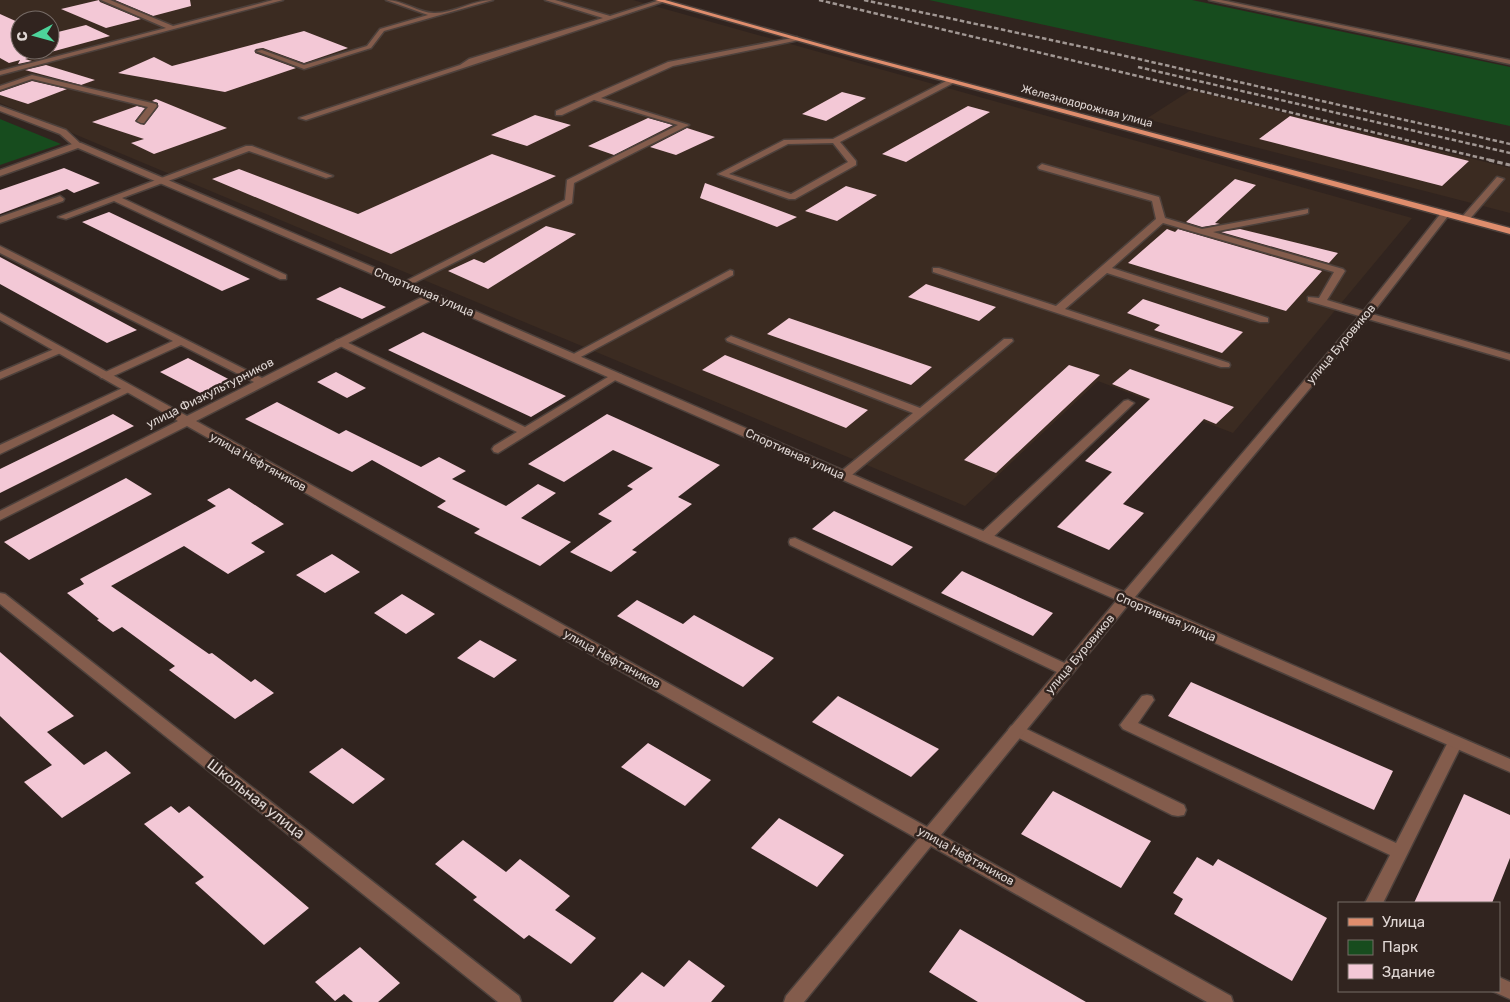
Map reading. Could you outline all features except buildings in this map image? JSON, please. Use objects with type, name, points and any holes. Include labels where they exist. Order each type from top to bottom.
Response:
[{"type":"main road","name":"Железнодорожная улица","points":[[661,1],[1510,231]]},
{"type":"street","points":[[104,0],[172,28]]},
{"type":"street","points":[[0,73],[280,0]]},
{"type":"street","points":[[389,0],[436,16]]},
{"type":"street","points":[[260,51],[304,67],[369,47],[382,30],[490,0]]},
{"type":"street","points":[[548,0],[611,18]]},
{"type":"street","points":[[1212,0],[1510,62]]},
{"type":"street","points":[[304,118],[464,67],[472,61],[661,1]]},
{"type":"street","points":[[559,113],[671,64],[797,39]]},
{"type":"street","points":[[0,64],[14,70]]},
{"type":"street","points":[[0,88],[32,77],[153,106],[141,122]]},
{"type":"street","points":[[835,141],[854,163],[792,197],[722,174],[788,142],[835,141],[953,81]]},
{"type":"street","points":[[405,284],[569,201],[570,182],[685,125],[594,98]]},
{"type":"street","name":"Спортивная улица","points":[[0,108],[63,132],[78,145],[405,284],[1510,766]]},
{"type":"street","points":[[0,172],[78,145]]},
{"type":"street","points":[[63,217],[249,148],[328,176]]},
{"type":"street","points":[[1042,167],[1156,199],[1161,220]]},
{"type":"street","points":[[1464,219],[1500,179]]},
{"type":"street","points":[[114,198],[283,277]]},
{"type":"street","points":[[0,220],[60,199]]},
{"type":"street","points":[[1202,232],[1305,211]]},
{"type":"street","name":"улица Буровиков","points":[[793,1002],[1066,670],[1366,315],[1445,214]]},
{"type":"street","points":[[1161,220],[1340,271],[1316,301],[1510,357]]},
{"type":"street","points":[[1058,310],[1161,220]]},
{"type":"street","points":[[0,248],[262,382]]},
{"type":"street","points":[[1105,269],[1264,320]]},
{"type":"street","points":[[936,270],[1225,365]]},
{"type":"street","points":[[573,357],[730,273]]},
{"type":"street","name":"улица Физкультурников","points":[[0,516],[432,296]]},
{"type":"street","name":"улица Нефтяников","points":[[0,316],[185,422],[929,835],[1224,1002]]},
{"type":"street","points":[[731,339],[921,412]]},
{"type":"street","points":[[843,476],[1008,340]]},
{"type":"street","points":[[105,376],[181,341]]},
{"type":"street","points":[[340,342],[525,432]]},
{"type":"street","points":[[0,376],[59,350]]},
{"type":"street","points":[[498,449],[616,376]]},
{"type":"street","points":[[0,450],[127,389]]},
{"type":"street","points":[[985,537],[1128,402]]},
{"type":"street","points":[[795,542],[1066,670]]},
{"type":"street","name":"Школьная улица","points":[[0,597],[512,1002]]},
{"type":"street","points":[[1147,700],[1128,724],[1400,852]]},
{"type":"street","points":[[1016,730],[1178,810]]},
{"type":"street","points":[[1375,902],[1456,742]]},
{"type":"shaded area","points":[[0,0],[633,0],[1412,218],[1233,433],[1098,381],[965,506],[0,103]]},
{"type":"shaded area","points":[[1191,90],[1510,168],[1510,213],[1146,119]]},
{"type":"green space","points":[[929,0],[1192,0],[1510,67],[1510,126]]},
{"type":"green space","points":[[0,119],[61,144],[0,165]]},
{"type":"railway","points":[[819,0],[1494,161]]},
{"type":"railway","points":[[864,0],[1121,55],[1510,144]]},
{"type":"railway","points":[[1138,67],[1510,153]]},
{"type":"railway","points":[[1489,160],[1510,165]]}]
